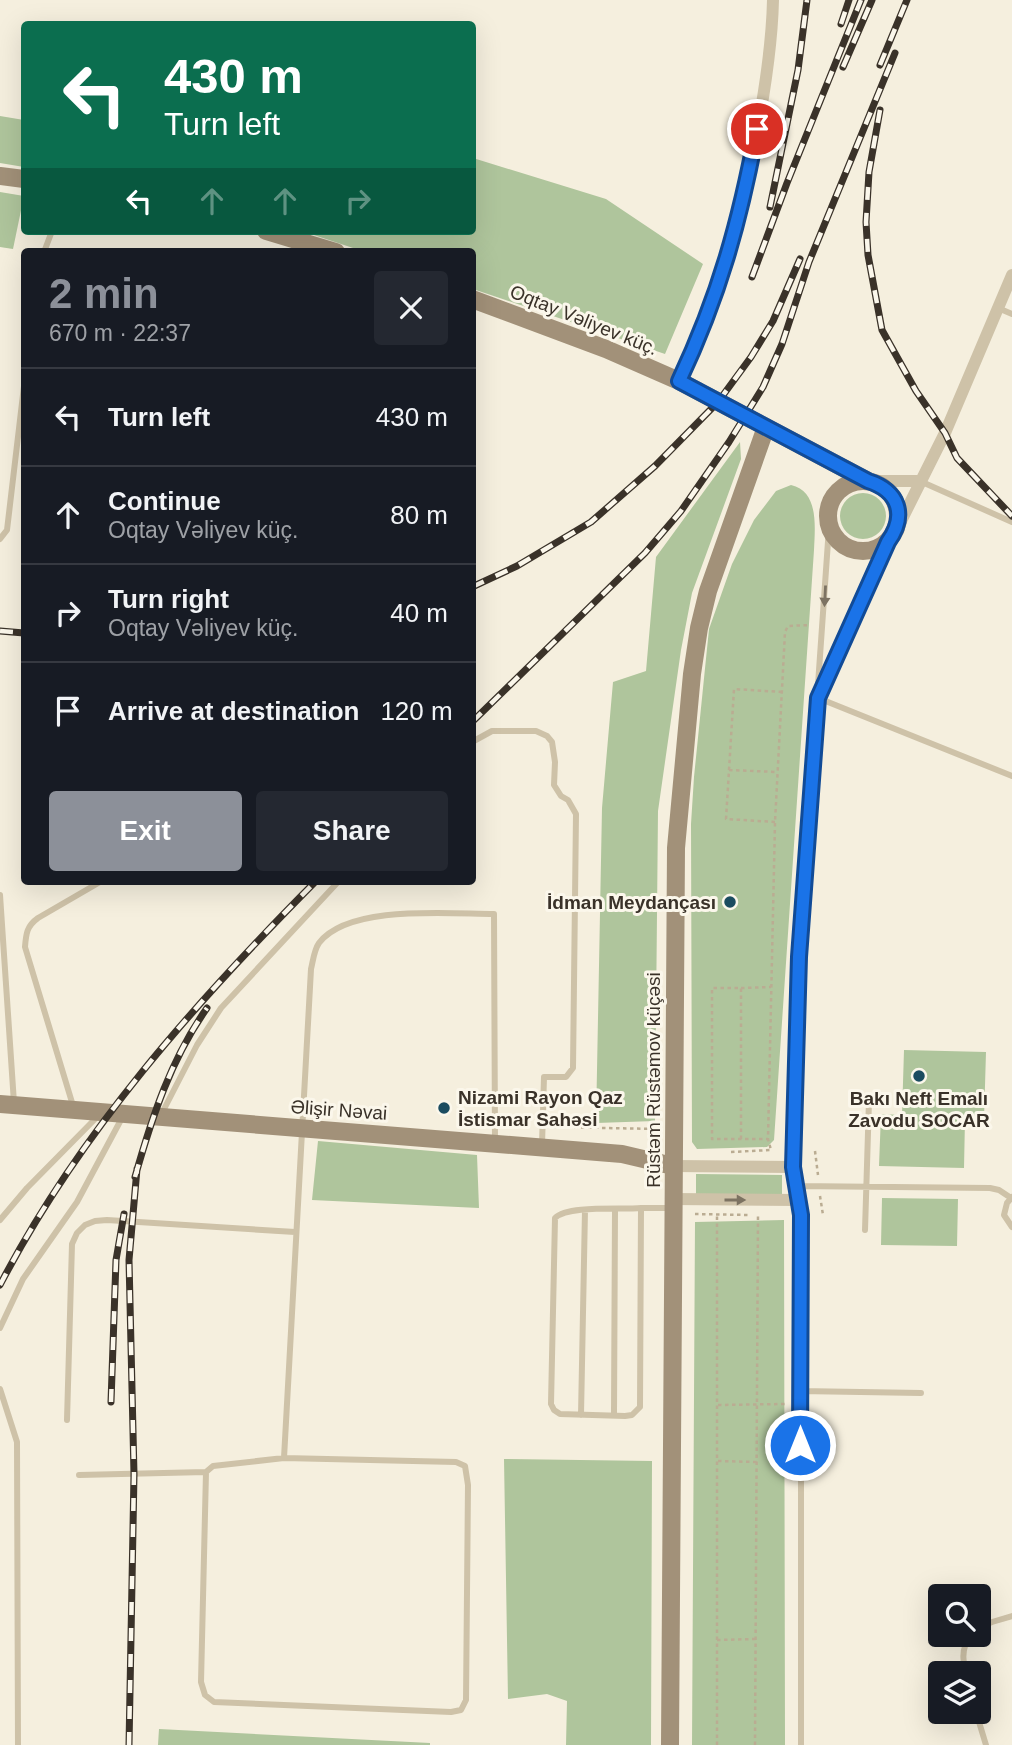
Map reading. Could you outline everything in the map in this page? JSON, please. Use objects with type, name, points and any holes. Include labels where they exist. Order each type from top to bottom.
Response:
[{"type":"street","points":[[679,381],[703,332],[733,242],[761,110],[773,0]]},
{"type":"street","points":[[0,176],[21,179]]},
{"type":"street","points":[[279,235],[322,248]]},
{"type":"street","points":[[920,481],[854,482],[841,488],[832,499],[828,513],[829,527],[837,540],[848,549],[862,552],[876,550],[892,536],[945,433],[1012,275]]},
{"type":"street","name":"Oqtay Vəliyev küç.","points":[[476,300],[606,349],[679,381],[868,481]]},
{"type":"street","name":"Rüstəm Rüstəmov küçəsi","points":[[670,1745],[675,873],[692,674],[699,628],[708,591],[766,427]]},
{"type":"street","points":[[868,481],[891,493],[897,505],[899,518],[892,536]]},
{"type":"street","name":"Əlişir Nəvai","points":[[7,1105],[622,1154],[673,1166]]},
{"type":"street","points":[[673,1166],[793,1167]]},
{"type":"street","points":[[673,1204],[798,1200]]},
{"type":"lane","points":[[998,308],[1012,314]]},
{"type":"lane","points":[[0,539],[7,530],[21,411]]},
{"type":"lane","points":[[920,481],[1012,522]]},
{"type":"lane","points":[[801,1745],[801,1215],[793,1167],[799,957],[829,527]]},
{"type":"lane","points":[[818,698],[892,536]]},
{"type":"lane","points":[[818,698],[1012,776]]},
{"type":"lane","points":[[476,740],[492,731],[536,731],[547,736],[552,742],[555,762],[554,785],[576,814],[573,1068],[566,1077],[544,1077],[542,1148]]},
{"type":"lane","points":[[75,1111],[26,947],[26,933],[30,924],[38,918],[95,885]]},
{"type":"lane","points":[[160,1117],[197,1045],[220,1008],[335,885]]},
{"type":"lane","points":[[0,895],[7,1105]]},
{"type":"lane","points":[[284,1458],[311,969],[319,943],[349,922],[386,914],[494,914],[495,1144]]},
{"type":"lane","points":[[865,1230],[869,1100]]},
{"type":"lane","points":[[0,1220],[27,1188],[102,1113]]},
{"type":"lane","points":[[0,1328],[23,1279],[77,1202],[124,1114]]},
{"type":"lane","points":[[796,1186],[990,1188],[1012,1198],[1007,1203],[1004,1215],[1012,1227]]},
{"type":"lane","points":[[641,1208],[640,1407],[632,1415],[560,1414],[551,1404],[553,1224],[559,1214],[673,1204]]},
{"type":"lane","points":[[581,1415],[585,1210]]},
{"type":"lane","points":[[614,1415],[615,1210]]},
{"type":"lane","points":[[67,1420],[72,1244],[85,1225],[95,1221],[131,1220],[295,1232]]},
{"type":"lane","points":[[0,1389],[17,1441],[18,1745]]},
{"type":"lane","points":[[800,1391],[920,1394]]},
{"type":"lane","points":[[79,1475],[206,1472],[213,1466],[284,1458],[456,1462],[465,1466],[468,1485],[466,1700],[461,1710],[451,1712],[214,1702],[205,1695],[201,1682],[206,1472]]},
{"type":"lane","points":[[991,1622],[1012,1616]]},
{"type":"lane","points":[[980,1724],[986,1745]]},
{"type":"path","points":[[722,1152],[771,1150],[768,1139],[775,822],[788,626],[824,625]]},
{"type":"path","points":[[775,822],[726,819],[734,689],[782,692]]},
{"type":"path","points":[[729,770],[777,772]]},
{"type":"path","points":[[768,1139],[712,1139],[712,988],[771,987]]},
{"type":"path","points":[[741,988],[741,1139]]},
{"type":"path","points":[[543,1126],[657,1130],[658,1123]]},
{"type":"path","points":[[695,1214],[769,1214]]},
{"type":"path","points":[[755,1745],[758,1214]]},
{"type":"path","points":[[717,1745],[718,1215]]},
{"type":"path","points":[[717,1405],[785,1404]]},
{"type":"path","points":[[717,1461],[757,1462]]},
{"type":"path","points":[[717,1640],[756,1639]]},
{"type":"green space","points":[[0,116],[21,120],[21,166],[0,163]]},
{"type":"green space","points":[[476,159],[606,199],[703,264],[665,354],[476,290],[476,248],[353,248],[314,235],[476,235]]},
{"type":"green space","points":[[0,192],[21,196],[21,210],[13,249],[0,247]]},
{"type":"green space","points":[[740,442],[741,459],[692,593],[658,811],[655,1121],[596,1123],[602,808],[613,682],[646,671],[656,557]]},
{"type":"green space","points":[[791,485],[807,494],[813,511],[815,531],[774,1140],[767,1147],[697,1149],[692,1142],[691,824],[709,629],[732,564],[754,520],[776,491]]},
{"type":"green space","points":[[863,493],[879,500],[886,516],[879,532],[863,539],[847,532],[840,516],[847,500]]},
{"type":"green space","points":[[904,1050],[986,1052],[984,1119],[965,1119],[964,1168],[879,1166],[881,1114],[902,1115]]},
{"type":"green space","points":[[318,1141],[477,1155],[479,1208],[312,1200]]},
{"type":"green space","points":[[696,1174],[782,1175],[782,1195],[696,1194]]},
{"type":"green space","points":[[882,1198],[958,1199],[957,1246],[881,1245]]},
{"type":"green space","points":[[784,1220],[785,1745],[692,1745],[695,1222]]},
{"type":"green space","points":[[504,1459],[652,1461],[651,1745],[566,1745],[567,1701],[547,1694],[508,1699]]},
{"type":"green space","points":[[159,1729],[430,1743],[430,1745],[158,1745]]},
{"type":"railway","points":[[770,207],[798,70],[807,0]]},
{"type":"railway","points":[[841,24],[849,0]]},
{"type":"railway","points":[[752,277],[861,0]]},
{"type":"railway","points":[[843,67],[872,0]]},
{"type":"railway","points":[[880,65],[907,0]]},
{"type":"railway","points":[[476,718],[645,553],[681,511],[729,442],[763,387],[782,344],[809,262],[895,53]]},
{"type":"railway","points":[[880,110],[869,172],[866,222],[868,255],[882,330],[916,391],[945,433],[957,458],[1012,516]]},
{"type":"railway","points":[[476,585],[517,566],[591,522],[655,466],[718,402],[751,357],[773,321],[800,259]]},
{"type":"railway","points":[[0,631],[21,633]]},
{"type":"railway","points":[[0,1285],[31,1229],[66,1175],[142,1072],[226,975],[312,885]]},
{"type":"railway","points":[[135,1177],[164,1089],[183,1047],[207,1008]]},
{"type":"railway","points":[[129,1745],[134,1474],[129,1260],[137,1169]]},
{"type":"railway","points":[[111,1402],[116,1260],[124,1214]]},
{"type":"place","name":"İdman Meydançası","points":[[730,902]]},
{"type":"place","name":"Bakı Neft Emalı Zavodu SOCAR","points":[[919,1076]]},
{"type":"place","name":"Nizami Rayon Qaz İstismar Sahəsi","points":[[444,1108]]},
{"type":"route","points":[[757,129],[733,242],[703,332],[679,381],[880,485],[891,493],[899,518],[896,531],[888,542],[818,698],[799,957],[793,1167],[801,1215],[800,1445]]}]
